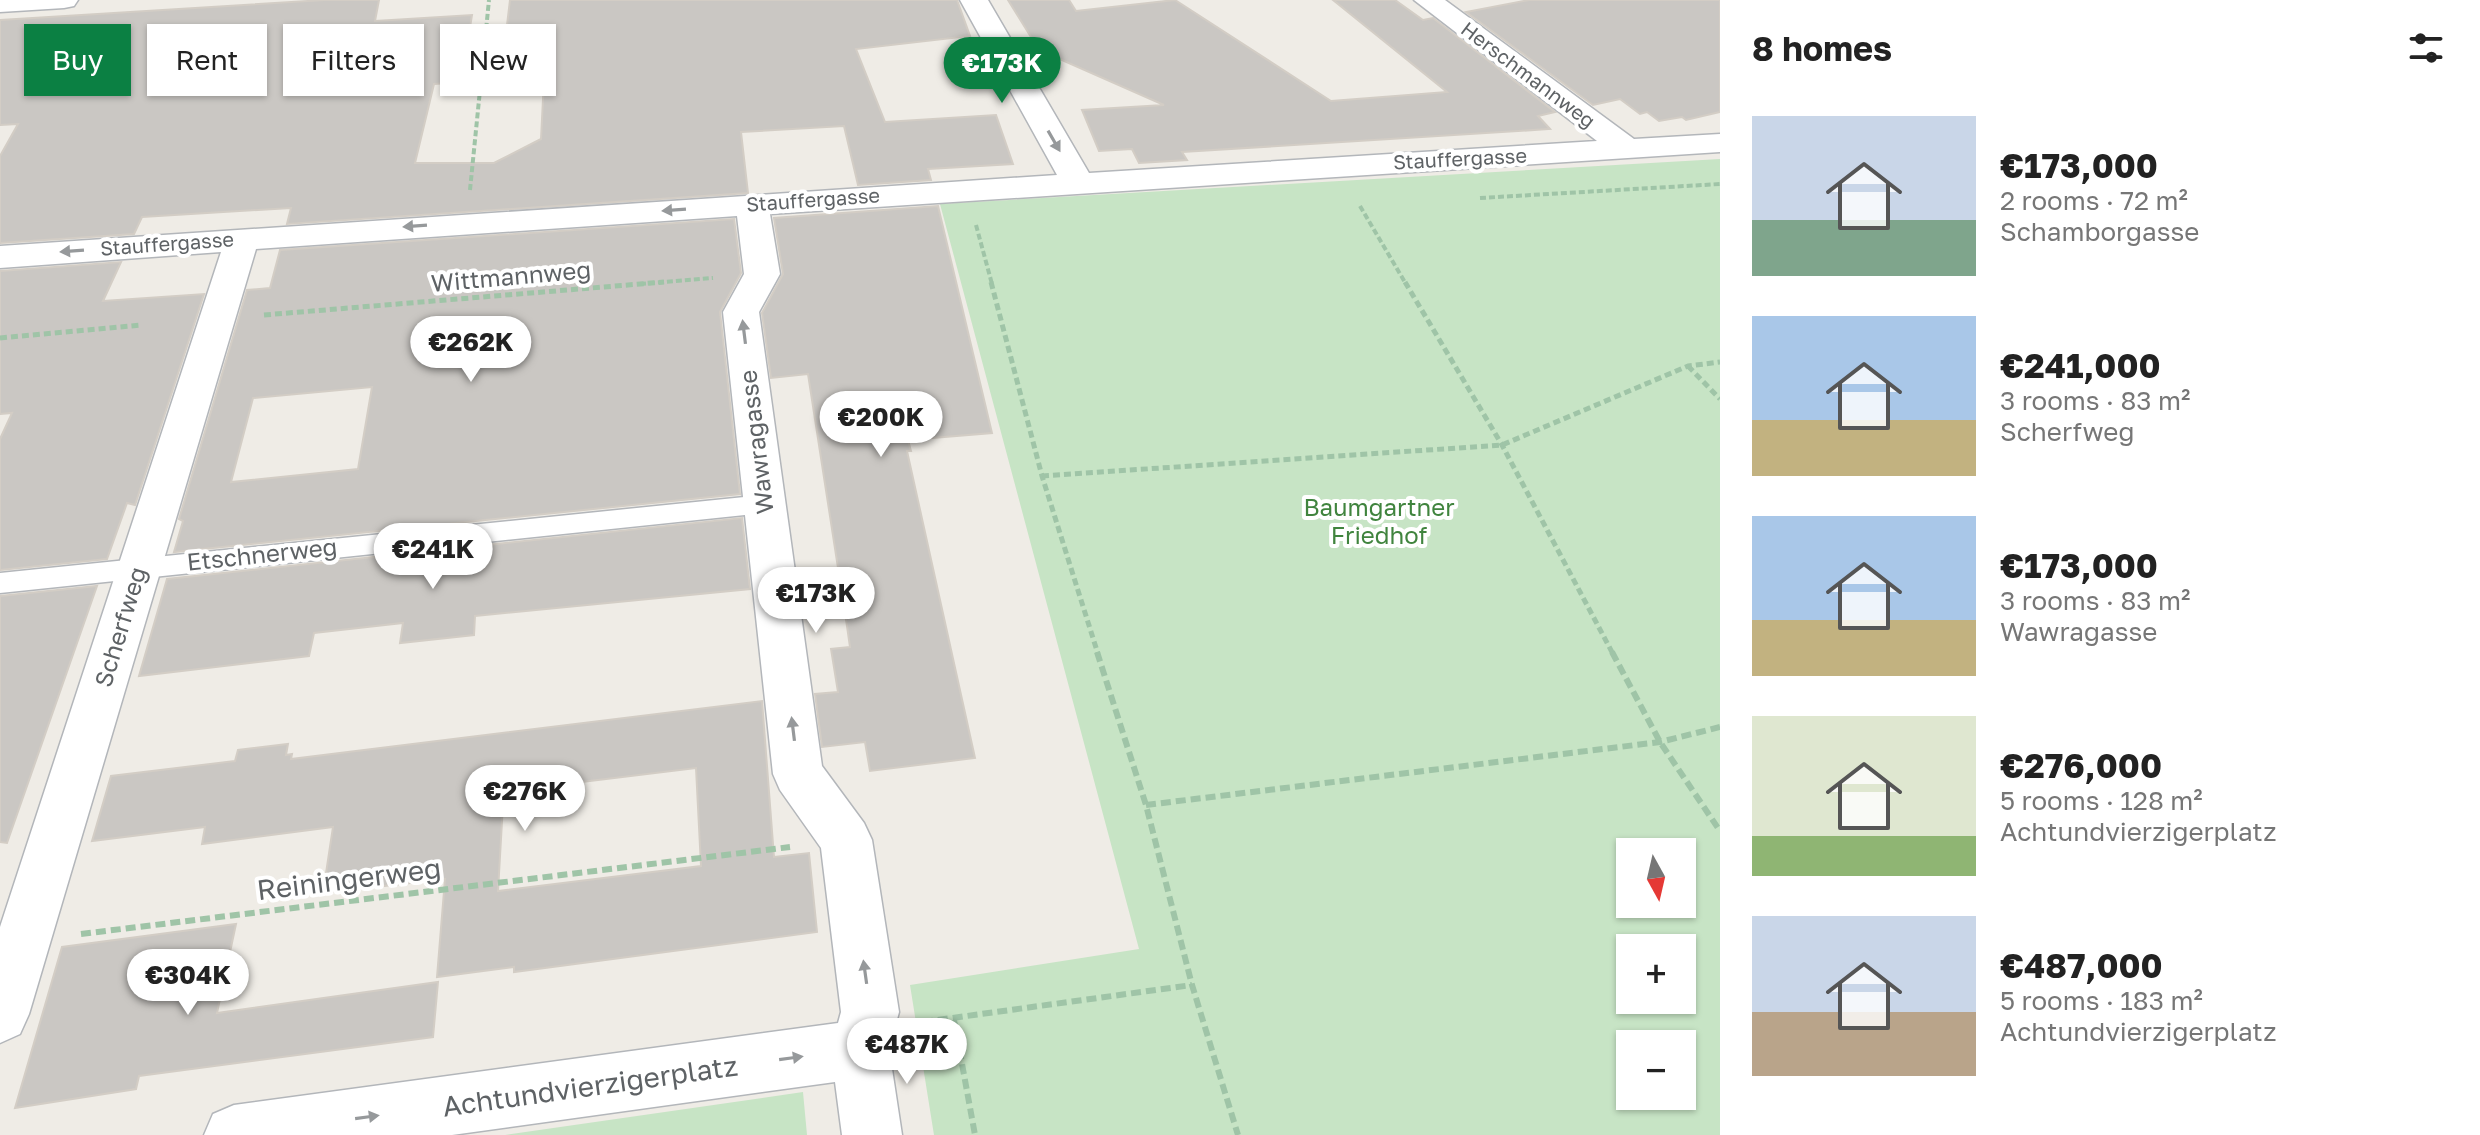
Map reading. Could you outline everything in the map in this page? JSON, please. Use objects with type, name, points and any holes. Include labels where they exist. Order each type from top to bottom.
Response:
[{"type":"street","points":[[0,4],[64,0]]},
{"type":"street","points":[[974,0],[1078,183]]},
{"type":"street","name":"Herschmannweg","points":[[1428,0],[1627,149]]},
{"type":"street","name":"Stauffergasse","points":[[0,257],[467,223],[1720,143]]},
{"type":"street","points":[[752,205],[762,274]]},
{"type":"street","name":"Scherfweg","points":[[0,1014],[242,239]]},
{"type":"street","name":"Wawragasse","points":[[762,274],[741,312],[798,774],[846,840],[870,1012],[860,1049]]},
{"type":"street","points":[[860,1049],[872,1135]]},
{"type":"street","name":"Achtundvierzigerplatz","points":[[234,1135],[860,1049]]},
{"type":"lane","name":"Etschnerweg","points":[[0,583],[764,504]]},
{"type":"path","points":[[467,223],[489,0]]},
{"type":"path","points":[[1470,199],[1720,184]]},
{"type":"path","points":[[1345,206],[1376,205]]},
{"type":"path","points":[[1360,206],[1502,445],[1660,742],[1720,831]]},
{"type":"path","points":[[991,223],[976,224],[1042,476],[1146,805],[1192,985],[1238,1135]]},
{"type":"path","name":"Wittmannweg","points":[[217,319],[762,274]]},
{"type":"path","points":[[0,338],[142,325]]},
{"type":"path","points":[[1042,476],[1502,445],[1688,366],[1720,362]]},
{"type":"path","points":[[1688,366],[1720,399]]},
{"type":"path","points":[[1146,805],[1660,742],[1720,727]]},
{"type":"path","name":"Reiningerweg","points":[[23,941],[846,840]]},
{"type":"path","points":[[860,1049],[915,1023],[1192,985]]},
{"type":"path","points":[[954,1020],[975,1135]]},
{"type":"green space","name":"Baumgartner Friedhof","points":[[1720,159],[1720,1135],[934,1135],[910,985],[1139,949],[940,204]]},
{"type":"green space","points":[[803,1092],[807,1135],[505,1135]]},
{"type":"building","points":[[324,0],[379,0],[375,21],[472,15],[471,24],[440,24],[440,84],[434,84],[415,163],[494,163],[541,139],[543,96],[556,96],[556,24],[507,24],[510,0],[957,0],[970,36],[856,49],[885,122],[996,115],[1013,164],[928,169],[931,180],[858,185],[844,126],[741,132],[748,193],[287,224],[291,208],[142,217],[134,234],[0,243],[0,156],[18,124],[0,125],[0,20]]},
{"type":"building","points":[[1008,0],[1069,0],[1076,11],[1175,0],[1331,101],[1447,92],[1333,0],[1395,0],[1423,20],[1433,18],[1555,112],[1538,116],[1550,129],[1182,152],[1187,160],[1139,163],[1132,149],[1099,151],[1082,110],[1164,105],[1039,50]]},
{"type":"building","points":[[1529,0],[1720,0],[1720,112],[1686,120],[1682,117],[1659,121],[1647,112],[1640,114],[1620,99],[1593,105],[1466,12]]},
{"type":"building","points":[[938,206],[992,433],[908,440],[911,451],[907,451],[975,758],[870,771],[865,742],[822,747],[815,694],[838,692],[831,649],[850,647],[808,374],[771,378],[762,313],[783,274],[774,218]]},
{"type":"building","points":[[734,219],[741,273],[720,312],[740,494],[174,552],[183,521],[179,519],[247,290],[270,288],[280,250]],"holes":[[[372,387],[358,469],[231,482],[253,398]]]},
{"type":"building","points":[[121,262],[103,301],[204,294],[135,505],[127,503],[107,559],[0,570],[0,439],[12,413],[0,414],[0,271]]},
{"type":"building","points":[[742,518],[750,589],[475,616],[474,635],[400,643],[403,623],[314,633],[309,656],[139,676],[167,579]]},
{"type":"building","points":[[97,586],[7,843],[0,842],[0,596]]},
{"type":"building","points":[[762,701],[774,857],[809,853],[817,932],[514,972],[514,967],[437,977],[445,879],[323,893],[333,827],[202,844],[205,827],[92,841],[111,776],[235,761],[238,750],[288,744],[286,755],[292,754],[291,759]],"holes":[[[696,768],[701,866],[498,891],[503,804],[548,798],[549,786]]]},
{"type":"building","points":[[236,924],[217,1013],[438,982],[433,1037],[139,1076],[136,1089],[15,1108],[62,947]]}]
